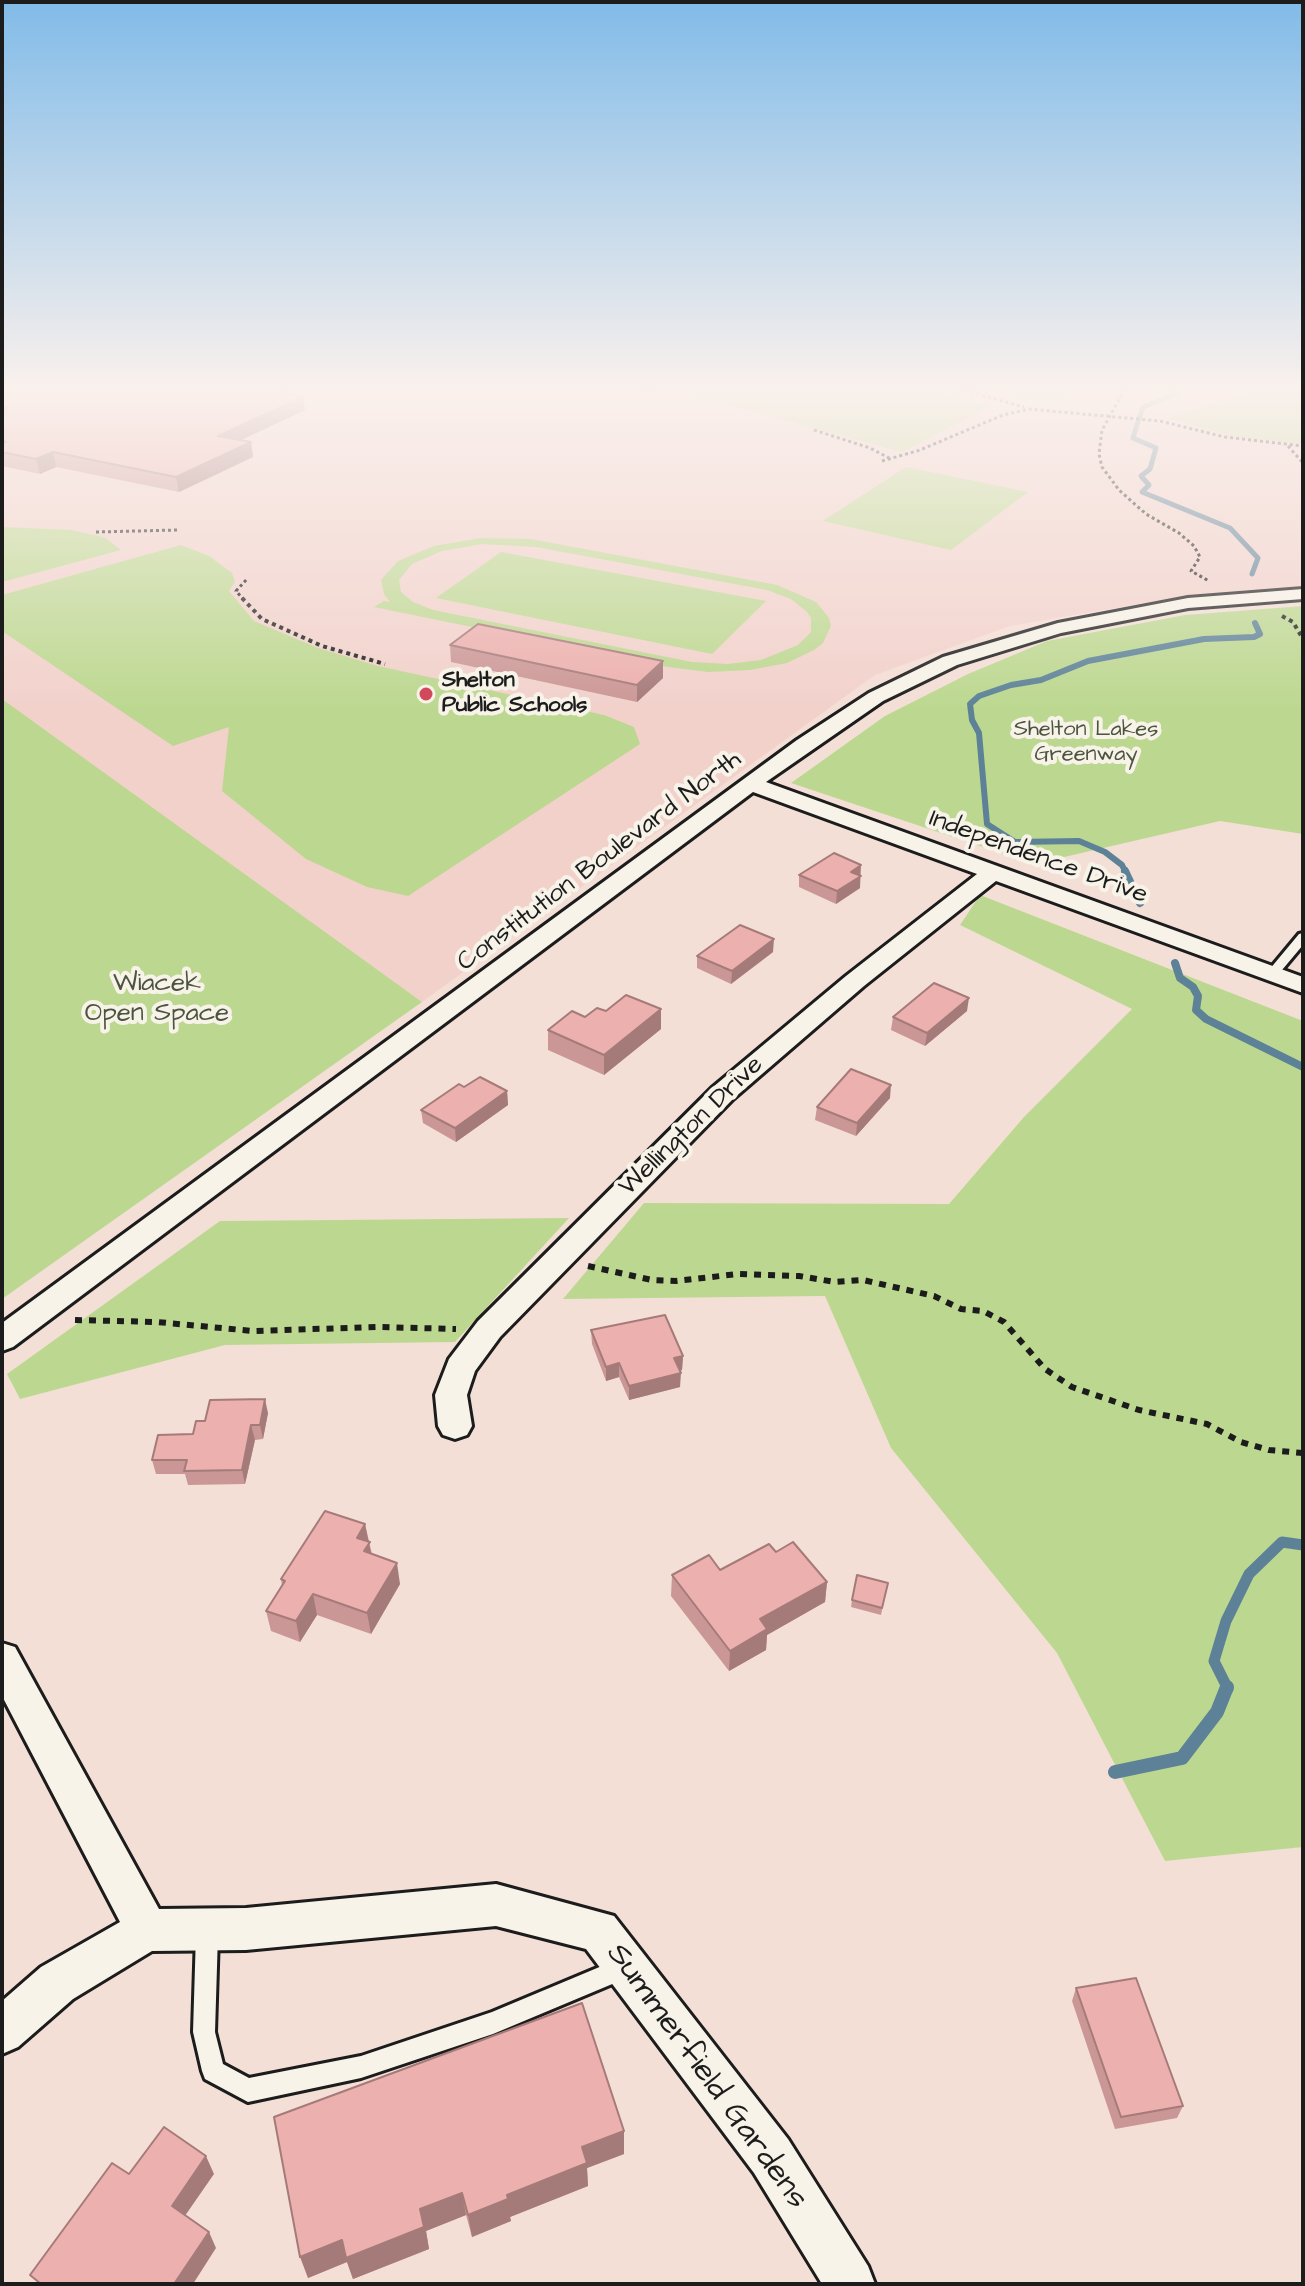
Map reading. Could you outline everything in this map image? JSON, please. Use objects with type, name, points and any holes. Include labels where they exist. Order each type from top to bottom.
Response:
[{"type":"street","name":"Constitution Boulevard North","points":[[2,1339],[841,718],[876,697],[950,661],[1058,628],[1139,611],[1303,594]]},
{"type":"street","name":"Independence Drive","points":[[752,784],[1303,986]]},
{"type":"street","name":"Wellington Drive","points":[[455,1426],[451,1395],[460,1367],[489,1329],[556,1259],[723,1093],[855,981],[994,872]]},
{"type":"street","points":[[2,1659],[147,1930],[57,1983],[2,2031]]},
{"type":"street","name":"Summerfield Gardens","points":[[147,1930],[246,1929],[496,1905],[599,1931],[771,2156],[850,2284]]},
{"type":"lane","points":[[1273,973],[1303,937]]},
{"type":"lane","points":[[207,1930],[204,2032],[213,2071],[248,2090],[361,2067],[493,2023],[626,1967]]},
{"type":"path","points":[[1127,496],[1146,514],[1188,539],[1200,557],[1191,571],[1214,582]]},
{"type":"path","points":[[96,532],[177,530]]},
{"type":"path","points":[[247,579],[236,591],[262,619],[322,646],[385,664]]},
{"type":"path","points":[[1291,621],[1303,639]]},
{"type":"path","points":[[556,1259],[652,1280],[771,1274],[835,1282],[863,1280],[934,1296],[961,1309],[983,1311],[1004,1322],[1045,1369],[1072,1387],[1139,1410],[1207,1424],[1241,1442],[1269,1450],[1303,1453]]},
{"type":"path","points":[[28,1319],[157,1322],[253,1331],[378,1327],[489,1329]]},
{"type":"shaded area","name":"Shelton Public Schools","points":[[2,496],[1303,496],[1303,588],[1246,590],[1163,600],[1010,626],[875,675],[422,1002],[2,712]]},
{"type":"green space","points":[[862,496],[1023,496],[951,550],[823,521]]},
{"type":"green space","points":[[2,527],[71,530],[104,537],[121,550],[2,582]]},
{"type":"green space","points":[[481,538],[531,539],[777,585],[816,602],[829,618],[831,626],[823,643],[787,663],[750,670],[708,672],[668,667],[374,607],[384,601],[390,602],[384,594],[381,580],[398,561],[434,546]],"holes":[[[482,544],[536,547],[767,590],[791,599],[807,612],[811,618],[811,632],[798,645],[761,660],[728,664],[692,662],[433,610],[413,602],[401,592],[399,580],[412,564],[442,551]]]},
{"type":"green space","points":[[181,545],[209,556],[232,573],[235,582],[229,591],[254,621],[318,648],[378,666],[604,715],[634,727],[640,744],[408,896],[367,887],[306,859],[222,791],[229,727],[173,746],[2,631],[2,595]]},
{"type":"green space","points":[[501,552],[766,601],[712,654],[436,598]]},
{"type":"green space","name":"Shelton Lakes Greenway","points":[[1303,606],[1303,834],[1220,821],[1034,864],[791,783],[885,716],[968,674],[1047,641],[1185,615]]},
{"type":"green space","name":"Wiacek Open Space","points":[[2,699],[422,1002],[2,1299]]},
{"type":"green space","points":[[980,895],[1303,1021],[1303,1847],[1165,1861],[1057,1653],[891,1448],[825,1296],[563,1299],[644,1203],[949,1204],[1024,1117],[1132,1009],[960,925]]},
{"type":"green space","points":[[569,1218],[455,1342],[225,1345],[20,1399],[7,1374],[220,1221]]},
{"type":"building","points":[[478,624],[663,661],[637,685],[450,645]]},
{"type":"building","points":[[834,853],[861,865],[851,872],[861,876],[837,891],[799,875]]},
{"type":"building","points":[[740,925],[774,939],[732,971],[697,956]]},
{"type":"building","points":[[934,983],[969,998],[927,1033],[893,1017]]},
{"type":"building","points":[[626,995],[661,1009],[604,1055],[548,1030],[572,1011],[585,1017],[597,1008],[606,1011]]},
{"type":"building","points":[[851,1069],[891,1085],[857,1123],[817,1107]]},
{"type":"building","points":[[480,1077],[507,1091],[455,1128],[421,1110],[459,1084],[464,1087]]},
{"type":"building","points":[[665,1315],[683,1356],[674,1358],[681,1373],[629,1386],[619,1363],[606,1367],[591,1330]]},
{"type":"building","points":[[265,1399],[260,1425],[251,1425],[242,1470],[184,1471],[187,1460],[152,1460],[158,1435],[193,1434],[196,1421],[205,1421],[210,1400]]},
{"type":"building","points":[[325,1511],[365,1524],[357,1538],[370,1542],[364,1551],[397,1563],[367,1613],[313,1594],[296,1621],[266,1611],[285,1581],[281,1579]]},
{"type":"building","points":[[793,1542],[827,1582],[760,1619],[767,1629],[730,1651],[672,1575],[709,1555],[720,1570],[769,1544],[776,1552]]},
{"type":"building","points":[[857,1575],[888,1583],[882,1608],[852,1600]]},
{"type":"building","points":[[1136,1978],[1183,2106],[1121,2117],[1076,1988]]},
{"type":"building","points":[[582,2003],[624,2131],[582,2147],[587,2163],[507,2195],[508,2199],[468,2215],[462,2193],[420,2209],[424,2227],[346,2258],[342,2240],[300,2257],[274,2117]]},
{"type":"building","points":[[164,2127],[206,2156],[172,2206],[209,2232],[174,2284],[41,2284],[30,2275],[112,2163],[129,2174]]},
{"type":"waterway","points":[[1151,496],[1230,528],[1258,558],[1252,574]]},
{"type":"waterway","points":[[1125,871],[1105,852],[1079,841],[1015,842],[987,824],[979,733],[972,720],[970,704],[979,696],[1011,685],[1041,680],[1088,661],[1204,639],[1254,637],[1260,634],[1255,623]]},
{"type":"waterway","points":[[1125,871],[1140,903]]},
{"type":"waterway","points":[[1175,963],[1180,978],[1193,987],[1198,996],[1196,1010],[1206,1019],[1303,1067]]},
{"type":"waterway","points":[[1227,1687],[1214,1661],[1226,1621],[1249,1574],[1282,1542],[1303,1545]]},
{"type":"waterway","points":[[1115,1772],[1182,1758],[1217,1712],[1227,1687]]},
{"type":"place","name":"Shelton Public Schools","points":[[426,694]]}]
